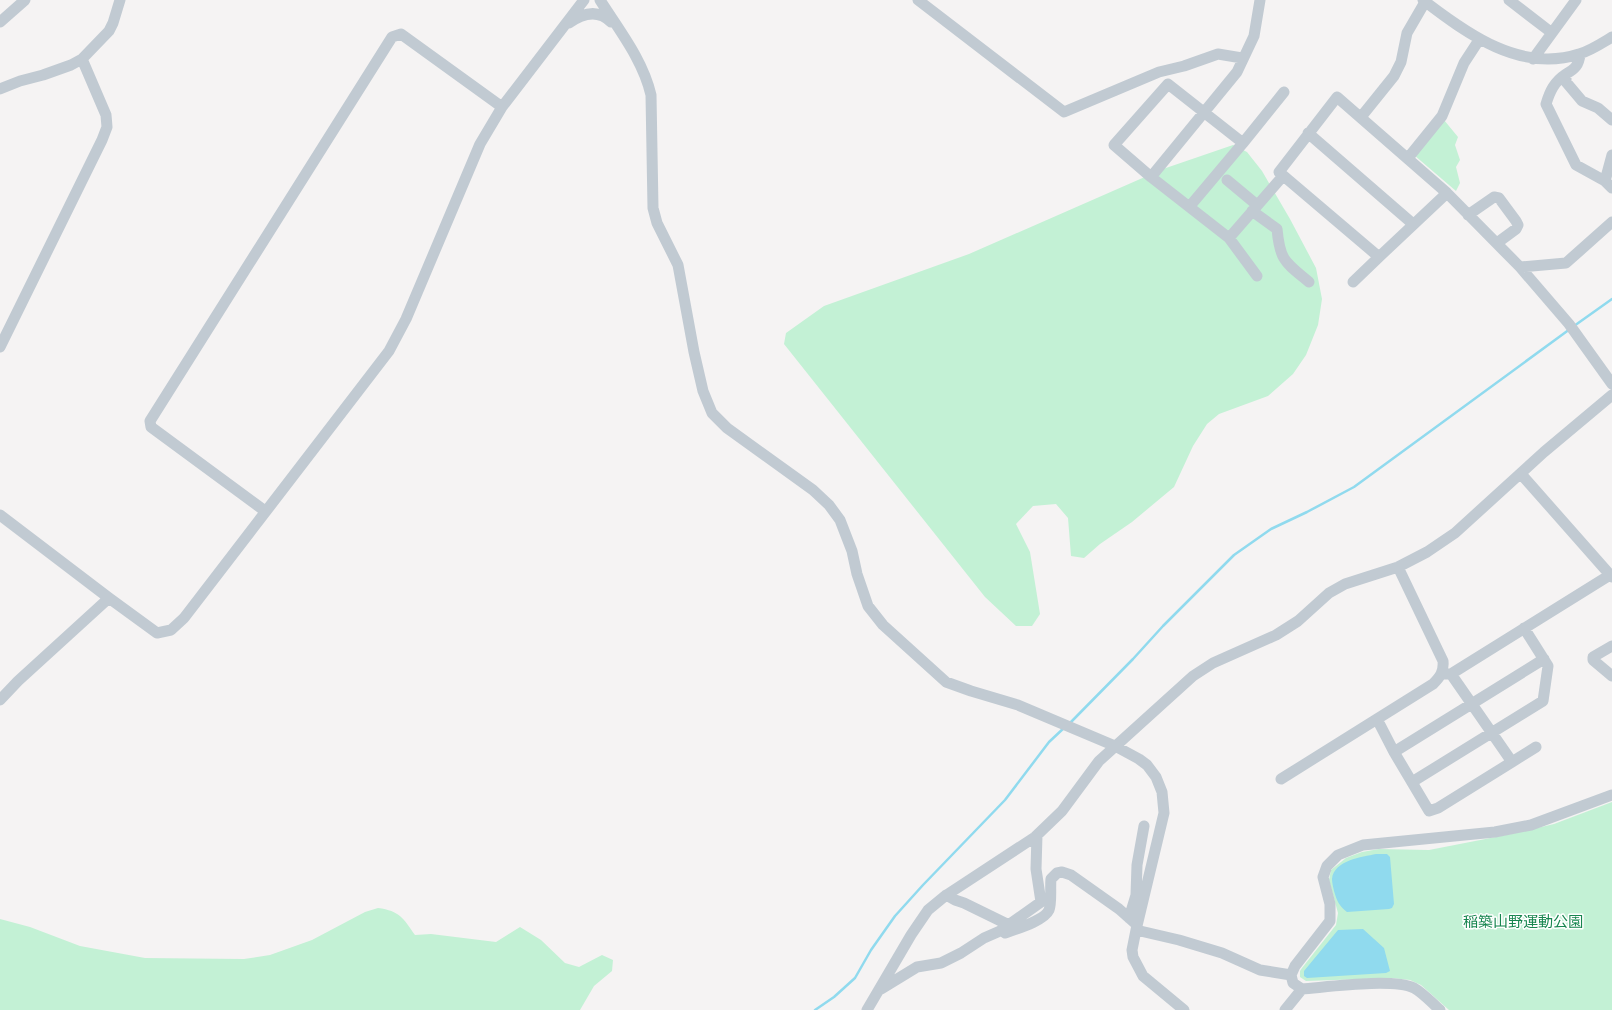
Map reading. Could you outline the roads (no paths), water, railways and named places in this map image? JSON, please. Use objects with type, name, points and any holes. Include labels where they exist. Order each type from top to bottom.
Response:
[{"type":"street","points":[[0,22],[25,0]]},
{"type":"street","points":[[0,89],[71,65],[82,58],[109,31],[120,0]]},
{"type":"street","points":[[0,515],[157,633],[171,630],[184,618],[389,351],[406,319],[480,144],[502,107],[584,0]]},
{"type":"street","points":[[600,0],[642,68],[648,82],[651,96],[653,208],[657,223],[678,265],[694,352],[703,391],[712,413],[727,428],[813,490],[829,505],[840,520],[852,551],[856,574],[868,606],[882,625],[946,682],[1018,705],[1115,746],[1147,765],[1156,778],[1164,800],[1164,813],[1134,924]]},
{"type":"street","points":[[918,0],[1064,112],[1159,72],[1184,66],[1218,54],[1242,58]]},
{"type":"street","points":[[1151,177],[1237,72],[1242,58],[1254,36],[1260,0]]},
{"type":"street","points":[[1509,0],[1552,33]]},
{"type":"street","points":[[1533,59],[1576,0]]},
{"type":"street","points":[[1361,116],[1394,76],[1401,62],[1407,33],[1424,1],[1479,40],[1511,54],[1533,59],[1557,58],[1580,54],[1612,37]]},
{"type":"street","points":[[564,26],[579,17],[597,13],[607,18],[618,30]]},
{"type":"street","points":[[265,511],[151,427],[150,421],[392,37],[401,34],[502,107]]},
{"type":"street","points":[[1408,158],[1442,116],[1464,63],[1479,40]]},
{"type":"street","points":[[1580,54],[1579,64],[1575,69],[1558,79],[1550,89],[1546,104],[1576,165],[1609,185],[1612,156]]},
{"type":"street","points":[[0,347],[107,127],[106,115],[82,58]]},
{"type":"street","points":[[1566,74],[1566,82],[1582,100],[1598,108],[1612,120]]},
{"type":"street","points":[[1243,143],[1168,84],[1114,145],[1151,177],[1229,238],[1257,276]]},
{"type":"street","points":[[1190,206],[1284,92]]},
{"type":"street","points":[[1379,257],[1279,172],[1337,97],[1361,116],[1447,193],[1520,267],[1569,324],[1612,384]]},
{"type":"street","points":[[1308,133],[1413,224]]},
{"type":"street","points":[[1229,238],[1283,176]]},
{"type":"street","points":[[1226,180],[1277,229],[1279,249],[1285,262],[1309,282]]},
{"type":"street","points":[[1353,282],[1447,193]]},
{"type":"street","points":[[1468,214],[1494,197],[1499,198],[1518,225],[1516,229],[1496,243]]},
{"type":"street","points":[[1520,267],[1566,263],[1612,222]]},
{"type":"street","points":[[867,1010],[928,910],[946,895],[1037,835],[1062,811],[1099,761],[1193,676],[1213,663],[1276,635],[1298,621],[1329,593],[1345,584],[1398,567],[1427,552],[1455,533],[1612,395]]},
{"type":"street","points":[[1282,779],[1447,674],[1611,576],[1521,474]]},
{"type":"street","points":[[1398,567],[1443,661],[1447,674],[1473,704],[1512,762]]},
{"type":"street","points":[[0,700],[18,681],[109,598]]},
{"type":"street","points":[[1412,782],[1543,701],[1548,666],[1524,628]]},
{"type":"street","points":[[1612,646],[1593,657],[1593,660],[1612,676]]},
{"type":"street","points":[[1394,752],[1544,659]]},
{"type":"street","points":[[1377,719],[1394,752],[1429,811],[1438,808],[1536,747]]},
{"type":"street","points":[[1438,1009],[1416,989],[1401,984],[1386,983],[1302,989],[1293,983],[1290,975],[1295,966],[1330,921],[1330,904],[1323,877],[1327,866],[1338,855],[1363,845],[1495,832],[1531,825],[1612,796]]},
{"type":"street","points":[[1144,826],[1136,865],[1136,895],[1132,950],[1133,957],[1143,976],[1184,1010]]},
{"type":"street","points":[[879,990],[916,967],[941,963],[961,953],[984,938],[1000,931],[1041,902],[1036,869],[1037,835]]},
{"type":"street","points":[[991,935],[1005,933],[1041,918],[1047,913],[1050,908],[1051,879],[1057,873],[1062,872],[1071,875],[1119,909],[1134,924],[1161,937],[1179,940],[1222,954],[1260,970],[1290,975]]},
{"type":"street","points":[[946,895],[1009,925]]},
{"type":"street","points":[[1285,1010],[1302,989]]},
{"type":"water","points":[[1376,854],[1387,854],[1390,857],[1394,904],[1392,908],[1347,912],[1340,905],[1335,895],[1332,880],[1334,873],[1338,868],[1350,860]]},
{"type":"water","points":[[1363,929],[1384,948],[1390,971],[1386,973],[1307,978],[1304,976],[1304,971],[1338,930]]},
{"type":"waterway","points":[[1574,326],[1612,299]]},
{"type":"waterway","points":[[1070,723],[1163,626],[1234,555],[1271,529],[1354,487],[1570,329]]},
{"type":"waterway","points":[[815,1010],[834,997],[855,978],[871,950],[895,916],[1005,800],[1049,742],[1065,727]]},
{"type":"park label","name":"稲築山野運動公園","points":[[1523,922]]}]
